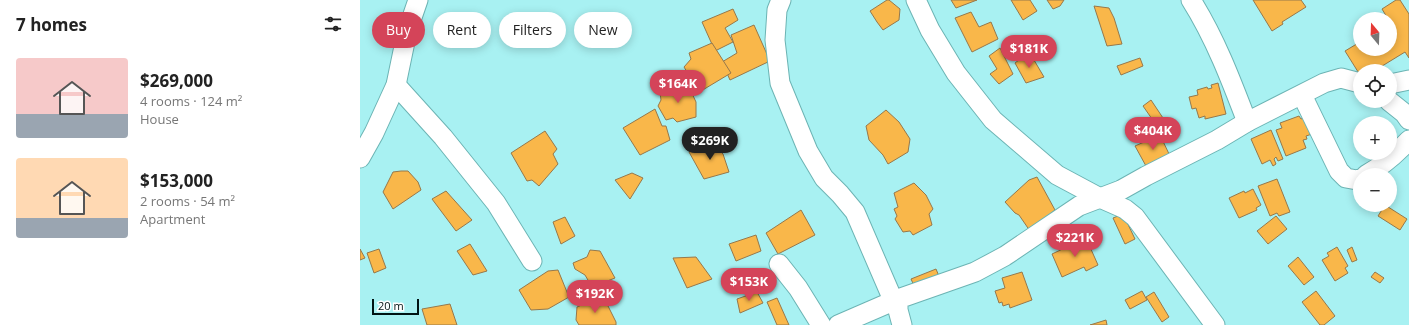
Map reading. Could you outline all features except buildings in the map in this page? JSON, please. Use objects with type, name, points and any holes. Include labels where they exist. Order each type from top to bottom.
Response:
[{"type":"street","points":[[360,158],[374,133],[396,85],[407,32],[418,0]]},
{"type":"street","points":[[781,0],[778,10],[775,40],[780,83],[808,151],[824,178],[855,212],[896,300],[902,325]]},
{"type":"street","points":[[916,0],[930,30],[956,73],[993,120],[1057,175],[1100,198],[1125,209],[1135,218],[1215,325]]},
{"type":"street","points":[[1191,0],[1201,15],[1228,74],[1247,122]]},
{"type":"street","points":[[838,325],[896,300],[975,272],[1005,256],[1079,206],[1121,190],[1217,140],[1247,122],[1324,84],[1341,78],[1353,81]]},
{"type":"street","points":[[1397,83],[1409,80]]},
{"type":"street","points":[[396,85],[443,137],[496,203],[532,261]]},
{"type":"street","points":[[1302,95],[1339,171],[1346,178],[1353,179]]},
{"type":"street","points":[[1397,107],[1404,112],[1409,120]]},
{"type":"street","points":[[1377,168],[1409,140]]},
{"type":"street","points":[[779,264],[798,288],[821,325]]}]
